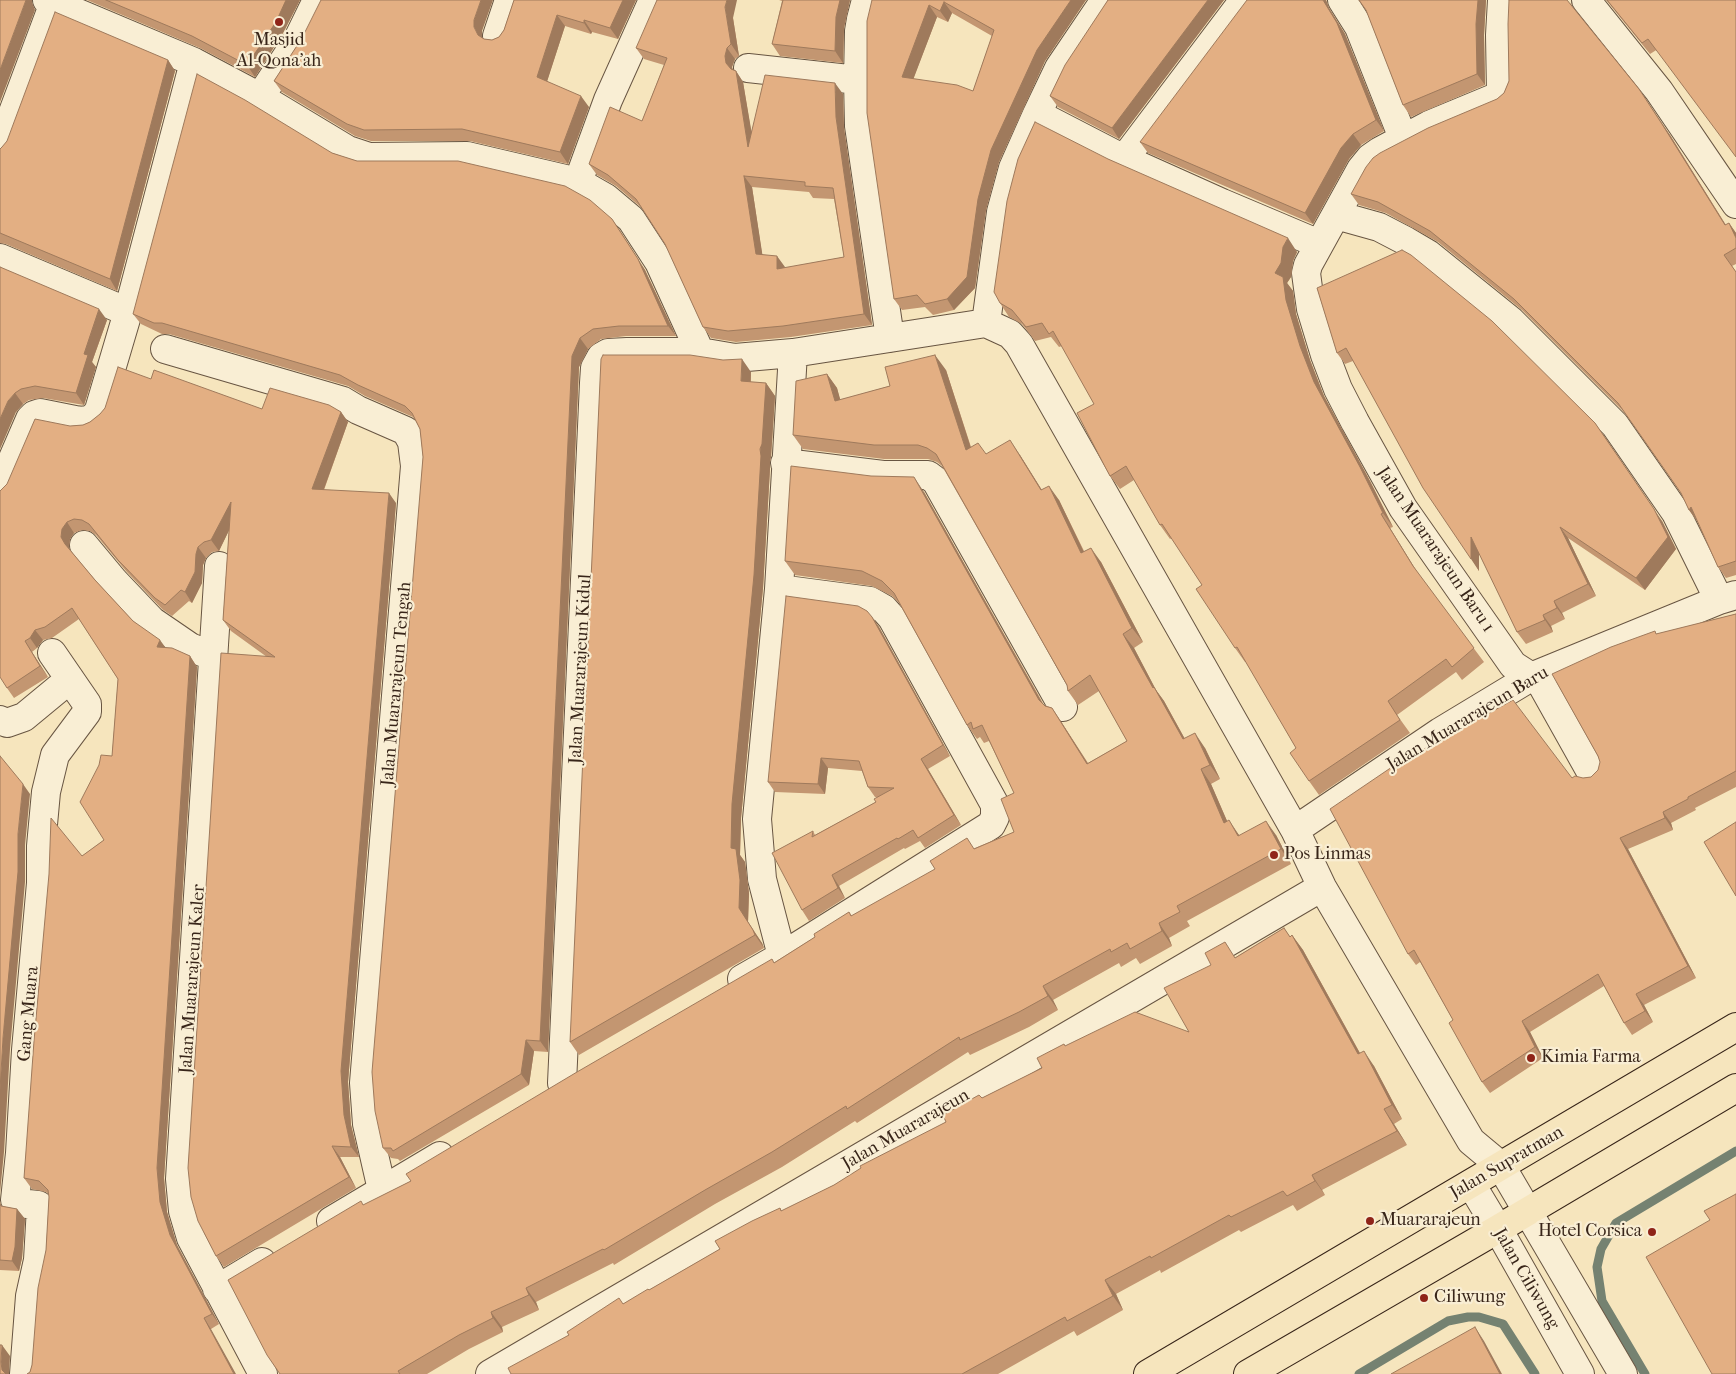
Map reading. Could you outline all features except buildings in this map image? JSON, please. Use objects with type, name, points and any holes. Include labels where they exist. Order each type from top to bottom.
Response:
[{"type":"main road","name":"Jalan Supratman","points":[[1148,1374],[1372,1240],[1471,1184],[1736,1027]]},
{"type":"main road","points":[[1248,1374],[1736,1088]]},
{"type":"street","points":[[260,97],[298,41],[317,0]]},
{"type":"street","points":[[497,36],[509,0]]},
{"type":"street","points":[[578,182],[608,100],[653,0]]},
{"type":"street","points":[[866,0],[860,19],[858,80],[860,136],[890,338]]},
{"type":"street","points":[[1105,0],[1059,68],[1013,168],[1001,212],[986,323],[1010,334],[1019,344],[1295,830],[1322,887],[1471,1141],[1471,1184]]},
{"type":"street","points":[[1124,159],[1244,0]]},
{"type":"street","points":[[1342,0],[1359,26],[1403,138]]},
{"type":"street","name":"Jalan Muararajeun Baru 1","points":[[1502,0],[1500,36],[1501,93],[1499,96],[1429,125],[1370,158],[1361,170],[1319,244],[1306,273],[1311,309],[1325,355],[1350,414],[1403,508],[1512,665],[1541,684],[1592,774]]},
{"type":"street","points":[[1586,0],[1659,91],[1736,204]]},
{"type":"street","points":[[0,147],[52,1],[194,62],[260,97],[348,150],[369,156],[467,156],[578,182],[606,198],[631,218],[659,262],[700,352]]},
{"type":"street","points":[[0,488],[30,419],[34,415],[40,413],[80,421],[89,420],[99,410],[128,312],[194,62]]},
{"type":"street","points":[[748,68],[858,80]]},
{"type":"street","points":[[1037,114],[1124,159],[1319,244]]},
{"type":"street","points":[[1336,215],[1379,228],[1428,254],[1510,321],[1615,425],[1676,513],[1728,598]]},
{"type":"street","points":[[0,258],[128,312]]},
{"type":"street","name":"Jalan Muararajeun Kidul","points":[[587,1068],[553,1088],[595,368],[601,357],[608,353],[700,352],[735,358],[793,353],[986,323]]},
{"type":"street","name":"Jalan Muararajeun Tengah","points":[[165,349],[351,406],[406,431],[412,442],[415,466],[364,1083],[367,1124],[382,1190]]},
{"type":"street","points":[[782,956],[762,879],[758,819],[779,588],[793,353]]},
{"type":"street","points":[[785,464],[884,475],[928,474],[936,481],[1063,707]]},
{"type":"street","points":[[84,545],[114,582],[152,621],[202,652]]},
{"type":"street","name":"Jalan Muararajeun Kaler","points":[[219,566],[202,652],[180,1179],[183,1211],[190,1238],[263,1374]]},
{"type":"street","points":[[722,990],[782,956],[991,825],[995,817],[995,805],[892,618],[884,609],[870,601],[779,588]]},
{"type":"street","name":"Jalan Muararajeun Baru","points":[[1295,830],[1431,738],[1532,677],[1728,598]]},
{"type":"street","name":"Gang Muara","points":[[24,1374],[30,1296],[38,1260],[41,1207],[17,1203],[15,1200],[20,1154],[46,792],[56,755],[86,712],[87,704],[52,653]]},
{"type":"street","points":[[0,720],[7,723],[24,717],[70,679]]},
{"type":"street","name":"Jalan Muararajeun","points":[[490,1374],[1322,887]]},
{"type":"street","name":"Jalan Ciliwung","points":[[1471,1141],[1501,1166],[1623,1374]]},
{"type":"street","points":[[307,1235],[459,1144]]},
{"type":"street","name":"Jalan Ciliwung","points":[[1471,1184],[1580,1374]]},
{"type":"street","points":[[217,1289],[283,1250]]},
{"type":"waterway","points":[[1645,1374],[1602,1301],[1597,1267],[1601,1249],[1616,1223],[1736,1151]]},
{"type":"waterway","points":[[1359,1374],[1448,1321],[1468,1317],[1479,1317],[1503,1324],[1535,1374]]},
{"type":"place","name":"Masjid Al-Qona'ah","points":[[279,22]]},
{"type":"place","name":"Pos Linmas","points":[[1274,855]]},
{"type":"place","name":"Kimia Farma","points":[[1531,1058]]},
{"type":"place","name":"Muararajeun","points":[[1370,1221]]},
{"type":"place","name":"Hotel Corsica","points":[[1652,1232]]},
{"type":"place","name":"Ciliwung","points":[[1424,1298]]}]
